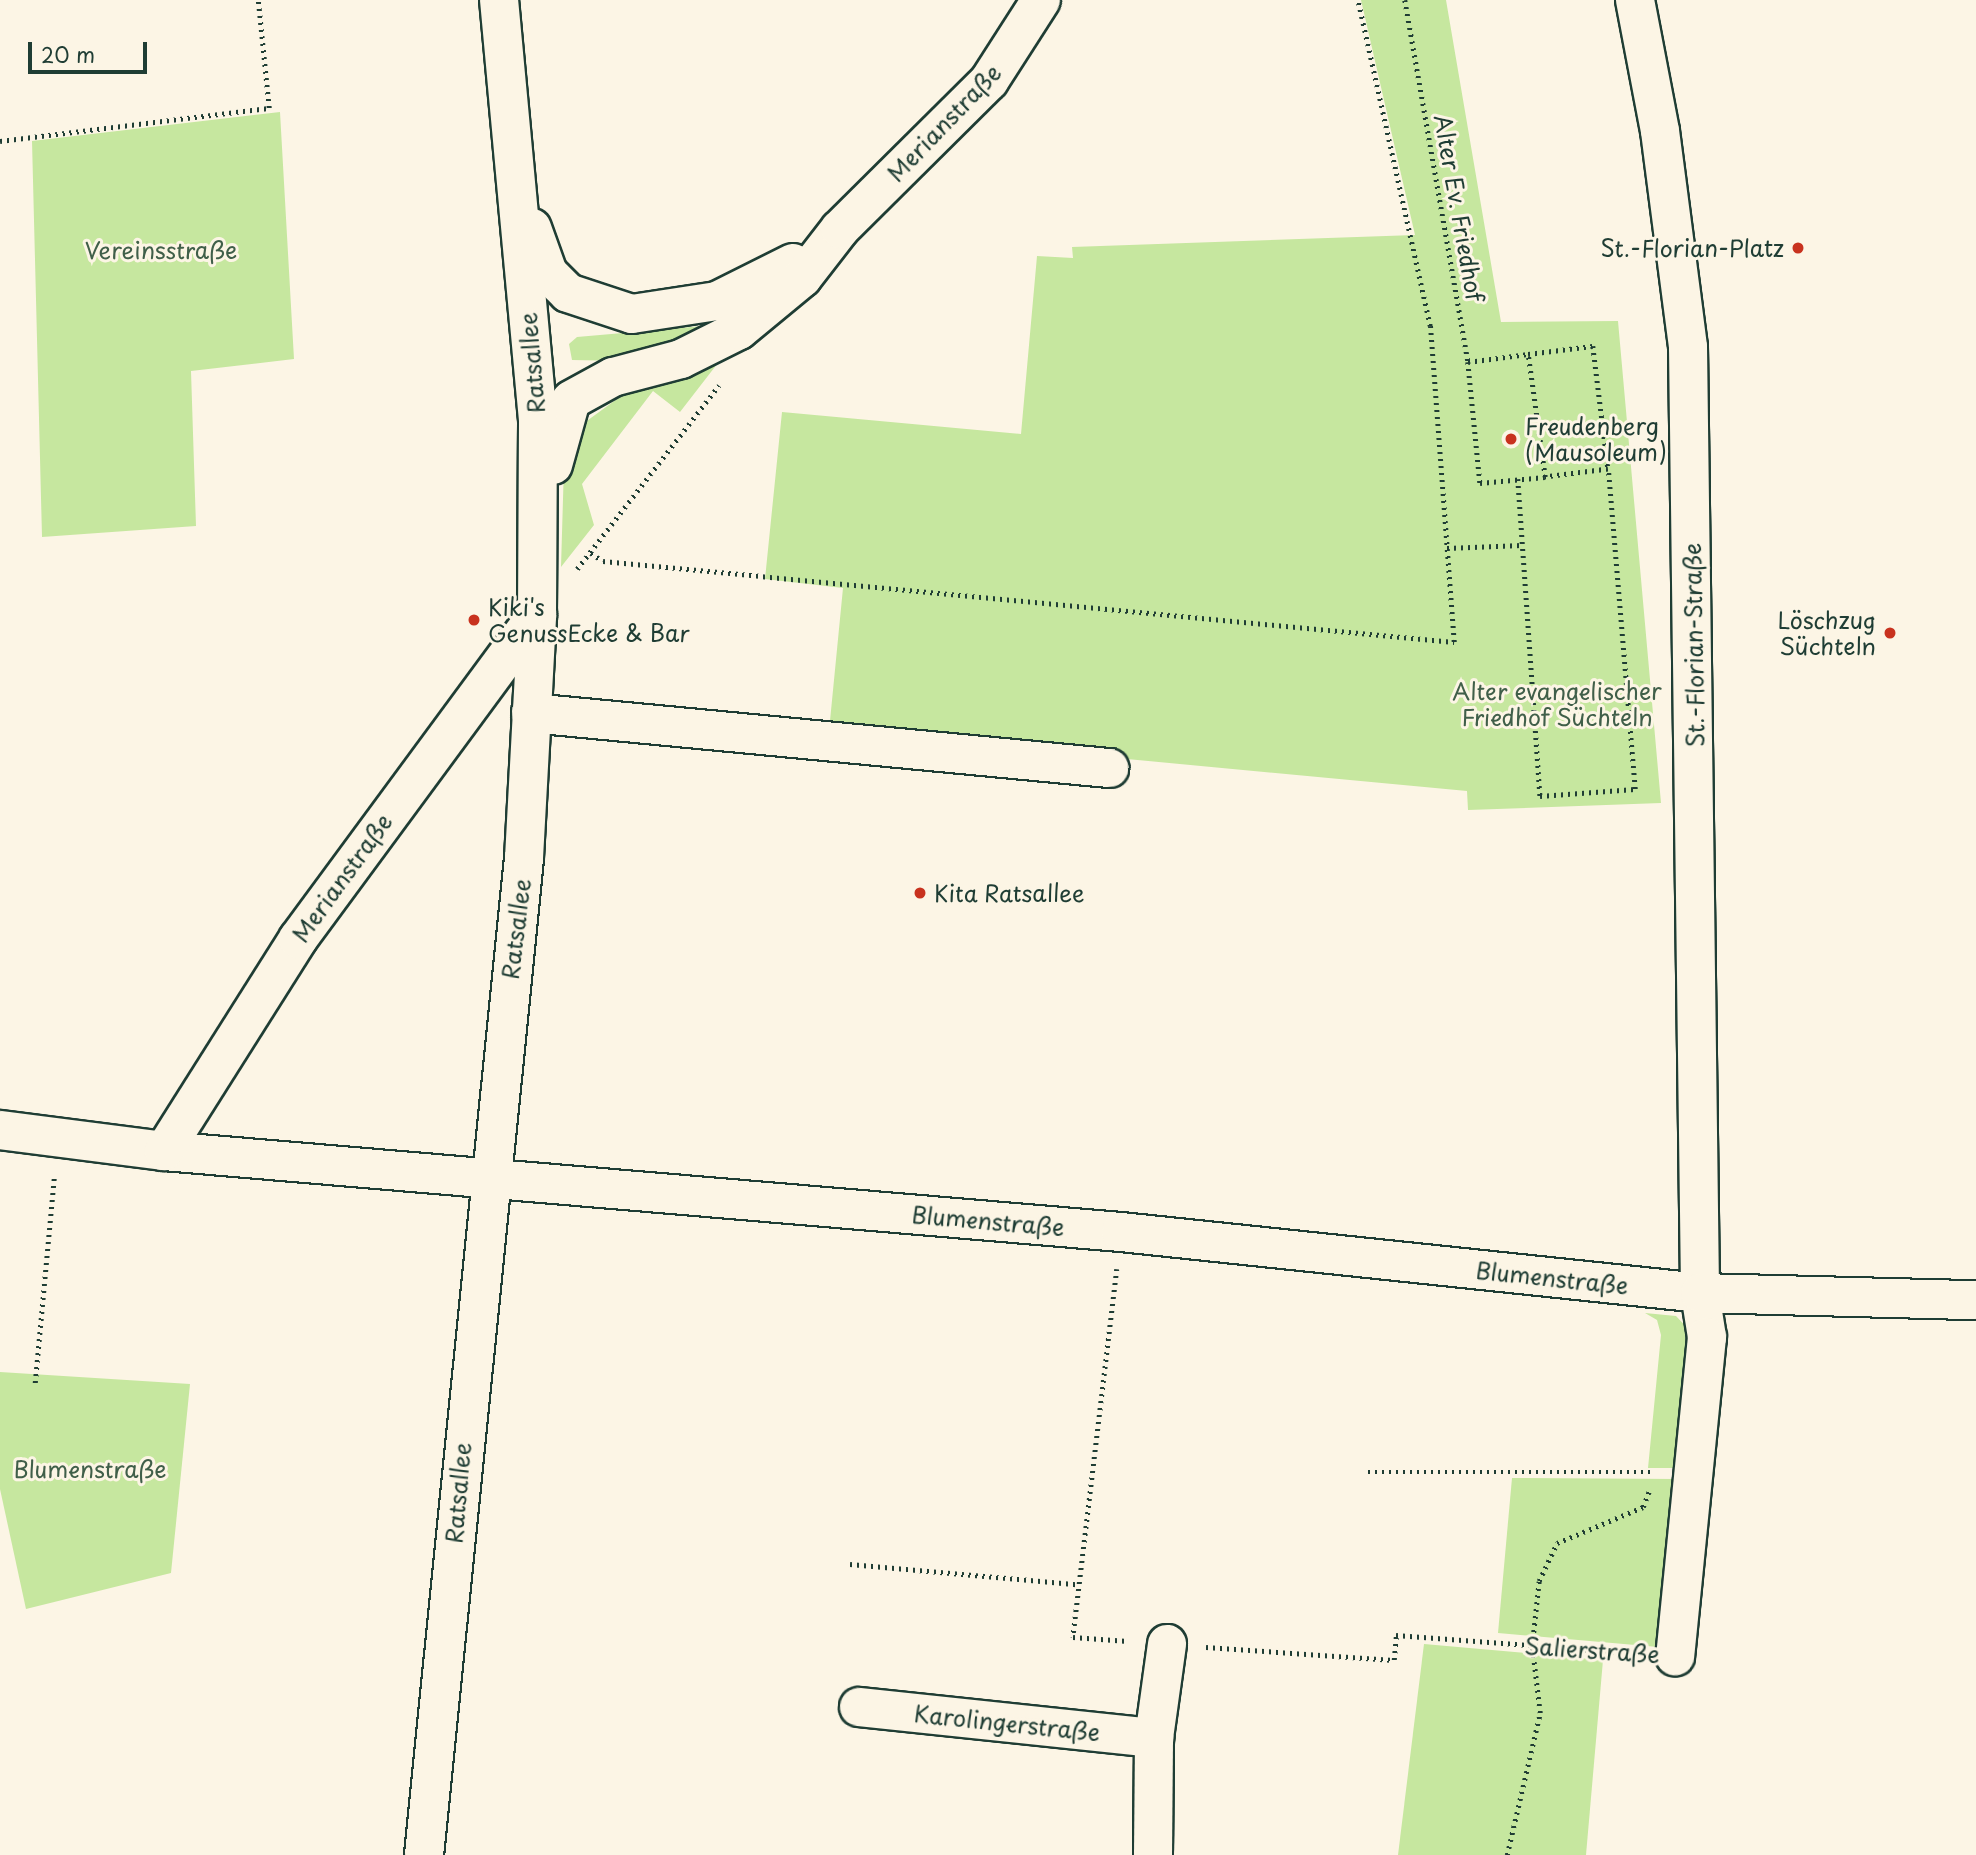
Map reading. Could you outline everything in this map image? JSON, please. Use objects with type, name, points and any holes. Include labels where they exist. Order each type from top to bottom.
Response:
[{"type":"street","name":"Ratsallee","points":[[424,1855],[488,1177],[524,858],[537,615],[538,420],[499,0]]},
{"type":"street","name":"St.-Florian-Straße","points":[[1634,0],[1667,180],[1688,347],[1700,1293]]},
{"type":"street","name":"Merianstraße","points":[[538,563],[554,458],[571,400],[613,377],[681,359],[739,330],[802,278],[840,229],[989,80],[1037,3]]},
{"type":"street","name":"Merianstraße","points":[[517,189],[548,272],[568,293],[632,314],[717,301],[746,289],[840,229]]},
{"type":"street","name":"Merianstraße","points":[[163,1152],[298,939],[537,615]]},
{"type":"street","points":[[531,713],[1109,768]]},
{"type":"street","name":"Blumenstraße","points":[[0,1130],[163,1152],[488,1177],[1121,1233],[1700,1293],[1976,1300]]},
{"type":"street","name":"Salierstraße","points":[[1675,1656],[1675,1474],[1707,1337],[1700,1293]]},
{"type":"street","points":[[1153,1855],[1154,1738],[1167,1644]]},
{"type":"street","name":"Karolingerstraße","points":[[859,1707],[1154,1738]]},
{"type":"path","points":[[0,141],[269,108],[258,0]]},
{"type":"path","points":[[591,553],[603,561],[1454,642],[1430,326],[1358,0]]},
{"type":"path","name":"Alter Ev. Friedhof","points":[[1405,0],[1468,362],[1480,483],[1518,479]]},
{"type":"path","points":[[1468,362],[1593,346],[1608,469],[1635,789],[1540,796],[1518,479],[1608,469]]},
{"type":"path","points":[[1528,354],[1545,477]]},
{"type":"path","points":[[537,615],[591,553],[726,377]]},
{"type":"path","points":[[1447,548],[1522,544]]},
{"type":"path","points":[[35,1383],[57,1138]]},
{"type":"path","points":[[1121,1233],[1076,1584],[1073,1637],[1167,1644]]},
{"type":"path","points":[[1368,1472],[1675,1474]]},
{"type":"path","points":[[1507,1855],[1539,1713],[1532,1646],[1539,1581],[1557,1543],[1643,1507],[1675,1474]]},
{"type":"path","points":[[850,1564],[1076,1584]]},
{"type":"path","name":"Salierstraße","points":[[1167,1644],[1394,1660],[1396,1636],[1675,1656]]},
{"type":"green space","name":"Alter evangelischer Friedhof Süchteln","points":[[1361,0],[1446,0],[1501,322],[1618,321],[1661,803],[1468,810],[1467,791],[829,731],[843,588],[765,579],[782,412],[1021,434],[1037,256],[1073,258],[1072,247],[1415,235]]},
{"type":"green space","name":"Vereinsstraße","points":[[280,112],[294,359],[191,371],[196,526],[42,537],[32,141]]},
{"type":"green space","points":[[703,326],[709,330],[625,361],[572,360],[569,344],[577,337]]},
{"type":"green space","points":[[728,350],[680,412],[653,391],[582,484],[594,525],[561,567],[564,465],[584,423],[632,388]]},
{"type":"green space","points":[[1645,1313],[1676,1316],[1693,1334],[1678,1468],[1648,1468],[1661,1335],[1657,1320]]},
{"type":"green space","name":"Blumenstraße","points":[[0,1372],[190,1384],[171,1573],[26,1609],[0,1489]]},
{"type":"green space","points":[[1512,1478],[1677,1479],[1658,1647],[1498,1633]]},
{"type":"green space","points":[[1424,1644],[1603,1660],[1586,1855],[1398,1855]]},
{"type":"place","name":"St.-Florian-Platz","points":[[1798,248]]},
{"type":"place","name":"Freudenberg (Mausoleum)","points":[[1511,439]]},
{"type":"place","name":"Kiki's GenussEcke & Bar","points":[[474,620]]},
{"type":"place","name":"Löschzug Süchteln","points":[[1890,633]]},
{"type":"place","name":"Kita Ratsallee","points":[[920,893]]}]
